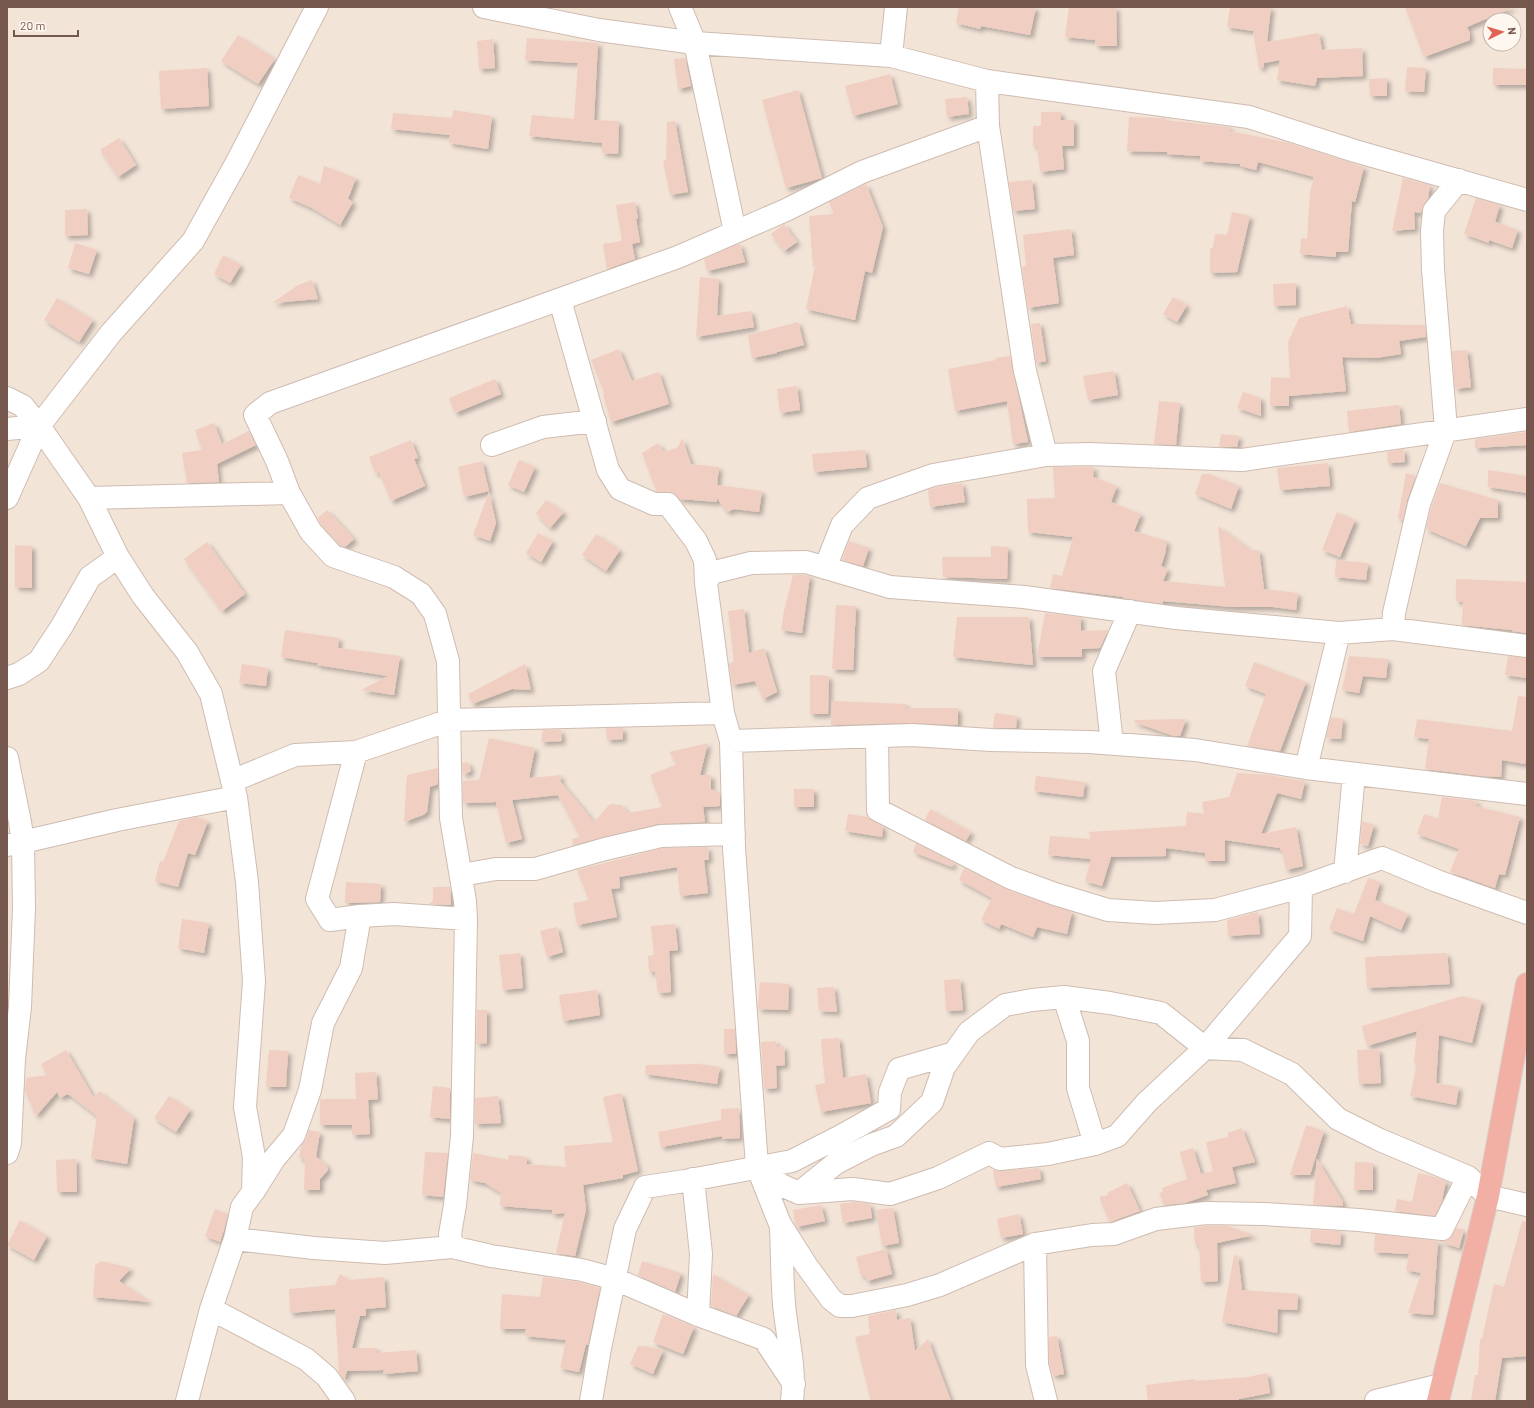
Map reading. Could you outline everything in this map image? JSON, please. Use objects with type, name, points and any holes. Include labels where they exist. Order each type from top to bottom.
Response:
[{"type":"highway","points":[[1439,1393],[1488,1196],[1527,984]]},
{"type":"street","points":[[7,498],[39,426],[111,333],[193,241],[238,160],[317,7]]},
{"type":"street","points":[[680,7],[695,43],[735,232]]},
{"type":"street","points":[[891,56],[896,7]]},
{"type":"street","points":[[488,8],[599,30],[695,43],[891,56],[986,81],[1249,117],[1354,151],[1527,200]]},
{"type":"street","points":[[986,81],[988,126],[1025,371],[1046,456]]},
{"type":"street","points":[[452,1247],[450,1234],[455,1205],[462,1136],[466,919],[465,901],[451,818],[448,661],[435,614],[421,594],[394,577],[333,556],[311,532],[289,493],[255,415],[270,403],[678,257],[786,210],[862,172],[988,126]]},
{"type":"street","points":[[1394,629],[1394,613],[1419,504],[1446,429],[1433,270],[1432,231],[1434,211],[1459,180]]},
{"type":"street","points":[[560,300],[608,470],[620,489],[654,504],[668,504],[696,541],[705,560],[706,583],[723,712],[731,741],[734,834],[757,1166],[780,1224],[806,1265],[831,1299],[840,1306],[852,1306],[907,1294],[940,1285],[1035,1244],[1092,1234],[1114,1234],[1156,1219],[1206,1213],[1264,1214],[1359,1220],[1442,1230],[1468,1177]]},
{"type":"street","points":[[7,380],[15,402],[39,426],[89,498],[118,557],[143,596],[187,652],[211,694],[234,789],[247,882],[254,981],[245,1107],[254,1157],[253,1192]]},
{"type":"street","points":[[825,568],[842,525],[868,498],[933,474],[1046,456],[1090,454],[1242,460],[1446,429],[1527,419]]},
{"type":"street","points":[[492,445],[543,427],[595,421]]},
{"type":"street","points":[[7,430],[39,426]]},
{"type":"street","points":[[89,498],[289,493]]},
{"type":"street","points":[[7,678],[19,674],[39,661],[62,626],[90,577],[118,557]]},
{"type":"street","points":[[706,583],[711,573],[751,563],[806,562],[890,586],[1024,596],[1176,618],[1339,633],[1394,629],[1527,646]]},
{"type":"street","points":[[1112,744],[1104,671],[1130,611]]},
{"type":"street","points":[[1306,768],[1339,633]]},
{"type":"street","points":[[15,844],[117,820],[234,789],[295,755],[356,752],[450,720],[723,712]]},
{"type":"street","points":[[731,741],[912,735],[1112,744],[1196,750],[1306,768],[1527,794]]},
{"type":"street","points":[[877,737],[878,810],[1011,878],[1108,910],[1155,913],[1215,910],[1301,887],[1382,858],[1437,881],[1527,913]]},
{"type":"street","points":[[356,752],[317,899],[330,920],[394,914],[466,919]]},
{"type":"street","points":[[7,758],[20,822],[15,844],[24,908],[20,1007],[14,1059],[10,1143],[7,1153]]},
{"type":"street","points":[[1345,872],[1354,774]]},
{"type":"street","points":[[461,875],[496,869],[535,869],[605,849],[661,836],[734,834]]},
{"type":"street","points":[[757,1166],[781,1185],[799,1192],[852,1189],[890,1194],[938,1178],[989,1153],[1000,1159],[1048,1154],[1095,1144],[1117,1136],[1148,1102],[1204,1048],[1300,936],[1301,887]]},
{"type":"street","points":[[187,1401],[211,1309],[235,1239],[242,1207],[274,1159],[294,1135],[310,1090],[323,1023],[351,968],[360,916]]},
{"type":"street","points":[[799,1192],[836,1163],[870,1145],[896,1136],[932,1102],[944,1067],[969,1032],[1005,1005],[1032,1000],[1064,997],[1110,1003],[1160,1013],[1204,1048],[1242,1050],[1292,1074],[1338,1119],[1380,1140],[1468,1177],[1488,1196],[1527,1205]]},
{"type":"street","points":[[1064,997],[1078,1041],[1078,1088],[1095,1144]]},
{"type":"street","points":[[591,1401],[600,1348],[625,1229],[645,1187],[792,1160],[840,1137],[889,1109],[890,1092],[899,1069],[954,1053]]},
{"type":"street","points":[[693,1179],[701,1254],[698,1315]]},
{"type":"street","points":[[780,1224],[784,1304],[793,1363],[793,1393]]},
{"type":"street","points":[[235,1239],[314,1248],[385,1253],[452,1247],[491,1256],[582,1270],[615,1279],[698,1315],[764,1339],[793,1393]]},
{"type":"street","points":[[1035,1244],[1037,1365],[1046,1401]]},
{"type":"street","points":[[211,1309],[306,1359],[327,1377],[344,1401]]},
{"type":"street","points":[[1376,1401],[1439,1393]]},
{"type":"shaded area","points":[[7,7],[1527,7],[1527,1401],[7,1401]]},
{"type":"building","points":[[959,7],[1036,7],[1030,35],[981,26],[980,29],[956,23]]},
{"type":"building","points":[[1069,7],[1116,7],[1117,46],[1096,46],[1095,40],[1065,37]]},
{"type":"building","points":[[1230,7],[1271,7],[1267,42],[1319,33],[1322,50],[1362,48],[1363,76],[1317,78],[1315,86],[1277,80],[1280,60],[1264,63],[1263,68],[1259,68],[1253,31],[1227,27]]},
{"type":"building","points":[[1405,7],[1514,7],[1502,12],[1482,12],[1482,21],[1467,27],[1470,33],[1470,40],[1424,57]]},
{"type":"building","points":[[238,35],[275,59],[258,84],[221,61]]},
{"type":"building","points":[[527,38],[598,43],[594,120],[619,121],[618,154],[602,153],[602,143],[529,136],[532,115],[574,119],[578,63],[525,60]]},
{"type":"building","points":[[493,39],[495,68],[479,69],[477,41]]},
{"type":"building","points":[[685,58],[691,86],[678,89],[674,59]]},
{"type":"building","points":[[1407,67],[1426,68],[1424,92],[1405,91]]},
{"type":"building","points":[[207,68],[209,106],[161,109],[159,71]]},
{"type":"building","points":[[1493,68],[1527,69],[1527,85],[1493,85]]},
{"type":"building","points":[[890,74],[898,104],[853,116],[845,86]]},
{"type":"building","points":[[1387,78],[1387,96],[1370,96],[1369,79]]},
{"type":"building","points":[[798,90],[822,178],[786,188],[762,100]]},
{"type":"building","points":[[967,97],[969,114],[947,117],[945,99]]},
{"type":"building","points":[[453,110],[492,116],[488,149],[449,143],[450,135],[391,129],[393,113],[452,118]]},
{"type":"building","points":[[1041,112],[1061,112],[1061,120],[1074,120],[1074,146],[1062,146],[1064,169],[1040,172],[1037,146],[1033,146],[1033,126],[1041,126]]},
{"type":"building","points":[[1129,117],[1166,118],[1165,120],[1230,127],[1230,131],[1289,143],[1364,167],[1355,202],[1352,201],[1348,252],[1336,252],[1336,257],[1300,254],[1301,238],[1307,239],[1310,192],[1314,177],[1258,162],[1256,170],[1240,166],[1240,164],[1200,161],[1200,156],[1167,154],[1167,152],[1127,151]]},
{"type":"building","points":[[675,121],[688,192],[670,195],[663,161],[666,160],[667,122]]},
{"type":"building","points":[[119,138],[136,165],[118,177],[100,150]]},
{"type":"building","points":[[324,166],[356,178],[348,199],[353,202],[340,225],[312,208],[289,198],[298,175],[320,184]]},
{"type":"building","points":[[1403,178],[1430,185],[1428,199],[1424,204],[1421,213],[1414,212],[1415,229],[1392,231]]},
{"type":"building","points":[[1032,180],[1035,209],[1013,211],[1009,182]]},
{"type":"building","points":[[866,184],[883,227],[872,273],[865,271],[855,320],[806,309],[815,266],[813,266],[809,216],[834,214],[829,202]]},
{"type":"building","points":[[1476,198],[1500,205],[1495,222],[1518,230],[1512,248],[1489,240],[1489,243],[1464,234]]},
{"type":"building","points":[[635,202],[640,242],[632,244],[635,259],[607,269],[603,244],[622,241],[616,205]]},
{"type":"building","points":[[87,209],[88,235],[65,236],[65,210]]},
{"type":"building","points":[[1232,212],[1250,216],[1237,272],[1210,273],[1210,248],[1213,248],[1215,234],[1227,235]]},
{"type":"building","points":[[784,224],[797,242],[784,251],[771,234]]},
{"type":"building","points":[[1071,229],[1074,255],[1053,258],[1059,303],[1028,308],[1022,267],[1026,266],[1023,235]]},
{"type":"building","points":[[75,243],[97,250],[89,274],[68,268]]},
{"type":"building","points":[[740,244],[745,262],[707,271],[704,259]]},
{"type":"building","points":[[223,255],[241,265],[230,283],[214,274]]},
{"type":"building","points":[[700,277],[719,279],[717,316],[751,311],[754,327],[696,337]]},
{"type":"building","points":[[312,280],[318,299],[272,303],[298,285]]},
{"type":"building","points":[[1296,283],[1296,305],[1274,306],[1273,284]]},
{"type":"building","points":[[1173,297],[1187,305],[1177,322],[1163,314]]},
{"type":"building","points":[[57,298],[93,320],[79,342],[44,320]]},
{"type":"building","points":[[1347,306],[1351,324],[1425,325],[1426,337],[1399,341],[1401,354],[1376,358],[1342,357],[1346,391],[1289,396],[1289,406],[1270,406],[1271,377],[1290,378],[1288,342],[1299,318]]},
{"type":"building","points":[[798,322],[804,345],[777,353],[752,358],[748,335]]},
{"type":"building","points":[[1040,323],[1046,361],[1036,363],[1031,324]]},
{"type":"building","points":[[619,349],[632,381],[659,372],[669,404],[611,422],[603,394],[605,394],[591,360]]},
{"type":"building","points":[[1467,350],[1471,387],[1455,389],[1452,351]]},
{"type":"building","points":[[1010,356],[1028,442],[1013,444],[1007,401],[955,411],[948,369]]},
{"type":"building","points":[[1114,371],[1118,395],[1088,400],[1083,376]]},
{"type":"building","points":[[495,379],[501,394],[455,413],[449,398]]},
{"type":"building","points":[[797,386],[800,410],[780,413],[777,389]]},
{"type":"building","points":[[1243,392],[1261,398],[1261,416],[1237,408]]},
{"type":"building","points":[[1159,401],[1180,403],[1176,445],[1154,444]]},
{"type":"building","points":[[1399,405],[1401,424],[1349,432],[1347,411]]},
{"type":"building","points":[[214,423],[222,444],[249,431],[256,445],[217,464],[219,482],[187,483],[182,453],[202,450],[195,430]]},
{"type":"building","points":[[1527,432],[1527,445],[1475,448],[1475,439]]},
{"type":"building","points":[[1221,434],[1239,436],[1237,447],[1219,447]]},
{"type":"building","points":[[682,438],[691,464],[719,467],[717,485],[762,491],[759,512],[734,509],[727,512],[717,498],[717,502],[680,499],[673,493],[657,492],[642,453],[658,443],[664,452],[678,447]]},
{"type":"building","points":[[411,440],[418,458],[414,459],[425,486],[391,501],[379,472],[376,474],[369,457]]},
{"type":"building","points":[[1404,449],[1405,462],[1388,463],[1387,452]]},
{"type":"building","points":[[865,450],[867,467],[814,472],[812,454]]},
{"type":"building","points":[[519,460],[535,467],[524,492],[508,485]]},
{"type":"building","points":[[482,461],[489,491],[464,497],[458,467]]},
{"type":"building","points":[[1328,463],[1330,486],[1280,490],[1277,468]]},
{"type":"building","points":[[1053,467],[1094,467],[1093,477],[1117,486],[1111,502],[1141,514],[1134,531],[1167,541],[1161,566],[1168,569],[1163,581],[1225,587],[1218,526],[1252,551],[1259,550],[1264,589],[1298,593],[1296,610],[1273,607],[1232,607],[1163,601],[1163,604],[1123,598],[1124,597],[1050,588],[1053,574],[1062,576],[1073,537],[1028,532],[1027,499],[1055,498]]},
{"type":"building","points":[[1488,470],[1527,476],[1527,493],[1488,487]]},
{"type":"building","points":[[1406,473],[1416,476],[1407,500],[1403,520],[1398,518]]},
{"type":"building","points":[[1202,474],[1209,474],[1239,486],[1231,509],[1195,494]]},
{"type":"building","points":[[962,483],[965,502],[930,507],[928,490],[936,487]]},
{"type":"building","points":[[1440,483],[1498,500],[1498,518],[1480,518],[1466,546],[1426,529],[1431,508]]},
{"type":"building","points":[[489,492],[496,523],[490,541],[473,535]]},
{"type":"building","points":[[546,500],[564,512],[550,528],[536,513]]},
{"type":"building","points":[[327,510],[354,539],[345,547],[340,545],[321,525],[318,518]]},
{"type":"building","points":[[1337,512],[1355,520],[1340,557],[1322,550]]},
{"type":"building","points":[[538,533],[553,541],[541,562],[526,553]]},
{"type":"building","points":[[596,534],[620,550],[606,571],[582,555]]},
{"type":"building","points":[[849,541],[869,548],[863,566],[842,560]]},
{"type":"building","points":[[207,542],[245,594],[222,611],[184,559]]},
{"type":"building","points":[[15,545],[32,546],[32,588],[15,587]]},
{"type":"building","points":[[991,546],[1008,547],[1007,579],[943,577],[942,557],[991,557]]},
{"type":"building","points":[[1336,560],[1368,563],[1366,580],[1335,577]]},
{"type":"building","points":[[793,575],[810,576],[802,633],[781,630]]},
{"type":"building","points":[[1456,579],[1527,582],[1527,633],[1462,625],[1463,602],[1456,601]]},
{"type":"building","points":[[836,605],[856,606],[853,670],[832,669]]},
{"type":"building","points":[[744,609],[749,653],[764,648],[777,692],[763,699],[755,681],[732,685],[729,663],[734,662],[728,611]]},
{"type":"building","points":[[1045,613],[1081,617],[1081,631],[1108,630],[1100,648],[1082,649],[1082,657],[1037,657]]},
{"type":"building","points":[[957,617],[1029,617],[1033,665],[953,657]]},
{"type":"building","points":[[285,630],[339,638],[338,648],[400,656],[394,695],[361,690],[388,676],[317,665],[317,663],[281,657]]},
{"type":"building","points":[[1349,656],[1388,659],[1386,678],[1363,676],[1359,693],[1342,690]]},
{"type":"building","points":[[1508,656],[1527,658],[1527,678],[1505,675]]},
{"type":"building","points":[[1254,662],[1306,682],[1280,751],[1247,746],[1266,694],[1245,686]]},
{"type":"building","points":[[242,664],[268,668],[266,686],[239,683]]},
{"type":"building","points":[[525,664],[531,690],[512,689],[472,704],[468,694]]},
{"type":"building","points":[[810,675],[829,676],[828,714],[810,714]]},
{"type":"building","points":[[1518,696],[1527,697],[1527,751],[1525,764],[1502,760],[1501,777],[1425,769],[1429,739],[1414,737],[1417,719],[1512,731]]},
{"type":"building","points":[[832,701],[906,704],[906,708],[958,708],[958,725],[912,723],[831,725]]},
{"type":"building","points":[[995,713],[1017,716],[1016,728],[993,728]]},
{"type":"building","points":[[1331,717],[1343,719],[1341,739],[1326,738]]},
{"type":"building","points":[[1186,719],[1180,736],[1174,736],[1134,722],[1135,720]]},
{"type":"building","points":[[606,728],[623,728],[623,739],[607,740]]},
{"type":"building","points":[[543,730],[561,730],[562,741],[541,742]]},
{"type":"building","points":[[489,738],[535,748],[529,778],[561,775],[560,781],[594,822],[609,805],[612,804],[621,805],[628,813],[662,807],[650,775],[677,764],[669,752],[708,743],[700,775],[711,775],[711,789],[720,793],[720,806],[703,807],[705,822],[658,824],[573,845],[572,839],[580,837],[558,795],[512,800],[522,839],[506,843],[496,802],[463,803],[463,781],[479,780]]},
{"type":"building","points":[[468,762],[471,771],[463,775],[462,763]]},
{"type":"building","points":[[438,768],[438,784],[430,787],[427,812],[404,822],[407,775]]},
{"type":"building","points":[[1237,773],[1269,775],[1305,781],[1301,799],[1277,793],[1261,834],[1296,827],[1303,866],[1286,870],[1280,848],[1225,840],[1225,861],[1205,861],[1205,853],[1166,848],[1166,856],[1111,857],[1102,886],[1085,881],[1091,859],[1048,855],[1050,836],[1090,839],[1089,832],[1186,826],[1187,812],[1204,814],[1202,802],[1229,797]]},
{"type":"building","points":[[1036,776],[1085,782],[1083,797],[1034,791]]},
{"type":"building","points":[[794,789],[814,789],[814,807],[794,807]]},
{"type":"building","points":[[1442,797],[1477,801],[1476,806],[1520,817],[1505,875],[1499,874],[1495,888],[1450,872],[1459,849],[1417,834],[1424,814],[1438,819]]},
{"type":"building","points":[[930,809],[971,832],[966,841],[925,820]]},
{"type":"building","points":[[848,814],[868,817],[883,827],[882,837],[845,831]]},
{"type":"building","points":[[197,817],[208,821],[195,855],[188,853],[178,887],[155,881],[160,861],[163,862],[179,821]]},
{"type":"building","points":[[1362,821],[1374,825],[1368,846],[1360,844]]},
{"type":"building","points":[[916,843],[954,863],[952,867],[913,852]]},
{"type":"building","points":[[708,847],[709,860],[704,860],[708,893],[680,896],[677,867],[619,877],[620,888],[611,889],[617,917],[577,925],[573,903],[589,900],[577,870],[663,848]]},
{"type":"building","points":[[964,868],[1007,890],[1072,912],[1067,934],[1037,927],[1033,937],[1001,924],[999,929],[981,920],[992,898],[959,880]]},
{"type":"building","points":[[1368,878],[1380,882],[1375,900],[1408,914],[1401,930],[1370,916],[1363,941],[1329,929],[1337,908],[1354,914]]},
{"type":"building","points":[[346,882],[381,884],[380,902],[345,903]]},
{"type":"building","points":[[433,887],[450,887],[451,905],[429,904],[433,901]]},
{"type":"building","points":[[1258,912],[1260,934],[1228,936],[1227,920]]},
{"type":"building","points":[[182,919],[209,923],[204,953],[178,948]]},
{"type":"building","points":[[675,924],[678,950],[669,951],[671,992],[658,993],[655,972],[649,972],[648,956],[654,955],[651,926]]},
{"type":"building","points":[[557,927],[563,952],[547,957],[540,931]]},
{"type":"building","points":[[520,953],[523,988],[503,990],[499,955]]},
{"type":"building","points":[[1447,953],[1450,984],[1367,988],[1365,957]]},
{"type":"building","points":[[960,979],[963,1010],[946,1011],[944,980]]},
{"type":"building","points":[[760,982],[789,984],[788,1010],[758,1009]]},
{"type":"building","points":[[834,987],[837,1012],[819,1011],[817,988]]},
{"type":"building","points":[[597,990],[600,1015],[563,1021],[559,995]]},
{"type":"building","points":[[1462,996],[1482,1001],[1472,1043],[1439,1035],[1436,1083],[1459,1087],[1456,1105],[1410,1096],[1417,1063],[1414,1063],[1417,1031],[1367,1046],[1362,1026]]},
{"type":"building","points":[[477,1010],[487,1010],[487,1043],[476,1044]]},
{"type":"building","points":[[724,1029],[735,1029],[736,1054],[724,1054]]},
{"type":"building","points":[[839,1038],[843,1078],[866,1074],[871,1103],[821,1112],[815,1085],[825,1083],[821,1039]]},
{"type":"building","points":[[776,1041],[777,1047],[784,1046],[785,1065],[776,1066],[777,1088],[764,1089],[761,1042]]},
{"type":"building","points":[[1379,1049],[1381,1083],[1359,1084],[1357,1050]]},
{"type":"building","points":[[66,1050],[94,1098],[99,1091],[134,1118],[127,1164],[91,1158],[97,1116],[68,1094],[60,1098],[57,1092],[36,1116],[25,1091],[26,1078],[47,1075],[41,1064]]},
{"type":"building","points":[[269,1050],[288,1051],[286,1087],[266,1087]]},
{"type":"building","points":[[699,1064],[720,1067],[717,1084],[645,1074],[646,1065]]},
{"type":"building","points":[[376,1072],[378,1099],[368,1100],[370,1134],[352,1135],[352,1125],[320,1125],[320,1099],[356,1099],[355,1073]]},
{"type":"building","points":[[433,1086],[450,1088],[450,1119],[430,1117]]},
{"type":"building","points":[[621,1093],[638,1171],[623,1175],[623,1178],[583,1185],[586,1210],[575,1256],[556,1253],[565,1213],[552,1214],[552,1210],[500,1206],[501,1193],[485,1183],[470,1180],[473,1153],[508,1160],[509,1155],[527,1157],[527,1164],[566,1167],[564,1146],[613,1142],[603,1097]]},
{"type":"building","points":[[169,1096],[190,1110],[176,1132],[154,1118]]},
{"type":"building","points":[[498,1096],[501,1123],[475,1124],[475,1098]]},
{"type":"building","points":[[739,1108],[740,1138],[722,1139],[722,1136],[661,1147],[658,1132],[721,1120],[721,1109]]},
{"type":"building","points":[[1306,1125],[1324,1131],[1310,1175],[1290,1175]]},
{"type":"building","points":[[1242,1128],[1255,1162],[1232,1167],[1236,1183],[1206,1190],[1208,1195],[1185,1203],[1164,1205],[1159,1193],[1163,1192],[1162,1188],[1187,1179],[1180,1152],[1193,1148],[1201,1174],[1213,1171],[1206,1142],[1228,1137],[1228,1133]]},
{"type":"building","points":[[309,1130],[320,1132],[316,1157],[326,1164],[328,1170],[320,1179],[320,1190],[304,1190],[305,1159],[299,1158],[301,1146],[306,1139]]},
{"type":"building","points":[[425,1152],[448,1153],[443,1197],[422,1195]]},
{"type":"building","points":[[76,1159],[77,1192],[57,1192],[56,1160]]},
{"type":"building","points":[[1317,1159],[1343,1202],[1343,1206],[1313,1205]]},
{"type":"building","points":[[1355,1162],[1373,1163],[1373,1190],[1354,1190]]},
{"type":"building","points":[[1039,1168],[1041,1179],[996,1187],[993,1170],[1001,1171]]},
{"type":"building","points":[[1418,1173],[1446,1181],[1442,1201],[1435,1216],[1395,1211],[1397,1199],[1412,1202]]},
{"type":"building","points":[[1127,1183],[1140,1211],[1110,1222],[1099,1197],[1108,1195],[1107,1193]]},
{"type":"building","points":[[855,1202],[870,1204],[872,1218],[843,1223],[840,1204]]},
{"type":"building","points":[[821,1205],[825,1221],[796,1227],[793,1210]]},
{"type":"building","points":[[893,1208],[899,1243],[882,1246],[876,1210]]},
{"type":"building","points":[[215,1209],[228,1214],[220,1242],[205,1236]]},
{"type":"building","points":[[1019,1214],[1023,1234],[1001,1238],[997,1219]]},
{"type":"building","points":[[20,1220],[47,1236],[34,1260],[7,1245]]},
{"type":"building","points":[[1522,1221],[1527,1222],[1527,1356],[1502,1358],[1495,1401],[1471,1401],[1475,1375],[1478,1375],[1480,1339],[1482,1339],[1494,1284],[1504,1287]]},
{"type":"building","points":[[1227,1226],[1254,1235],[1217,1243],[1218,1281],[1201,1282],[1199,1245],[1195,1245],[1194,1227]]},
{"type":"building","points":[[1456,1228],[1464,1230],[1459,1248],[1438,1241],[1448,1240]]},
{"type":"building","points":[[1311,1230],[1341,1231],[1340,1245],[1310,1242]]},
{"type":"building","points":[[1375,1234],[1438,1241],[1433,1315],[1408,1313],[1421,1273],[1406,1270],[1409,1254],[1374,1252]]},
{"type":"building","points":[[886,1249],[892,1274],[867,1281],[864,1275],[861,1276],[856,1257]]},
{"type":"building","points":[[1234,1255],[1238,1256],[1242,1290],[1298,1294],[1297,1310],[1278,1309],[1277,1333],[1222,1322]]},
{"type":"building","points":[[101,1261],[131,1268],[119,1281],[150,1302],[93,1297],[95,1265]]},
{"type":"building","points":[[642,1261],[681,1273],[675,1292],[638,1275]]},
{"type":"building","points":[[340,1274],[349,1280],[384,1277],[386,1307],[366,1309],[366,1316],[360,1316],[352,1348],[377,1348],[377,1353],[416,1350],[418,1371],[384,1374],[383,1370],[347,1371],[344,1380],[339,1372],[335,1309],[290,1313],[289,1289],[335,1285]]},
{"type":"building","points":[[713,1274],[749,1295],[736,1316],[711,1306]]},
{"type":"building","points":[[543,1277],[579,1282],[600,1288],[588,1345],[586,1344],[579,1372],[560,1368],[566,1340],[525,1336],[526,1329],[500,1329],[502,1294],[540,1297]]},
{"type":"building","points":[[896,1310],[897,1320],[910,1318],[915,1351],[928,1339],[951,1401],[871,1401],[855,1337],[870,1334],[868,1316]]},
{"type":"building","points":[[663,1314],[694,1327],[683,1354],[653,1342]]},
{"type":"building","points":[[1057,1336],[1064,1374],[1053,1376],[1049,1363],[1049,1337]]},
{"type":"building","points":[[638,1346],[663,1350],[653,1374],[630,1364]]},
{"type":"building","points":[[1267,1373],[1270,1393],[1239,1399],[1239,1401],[1148,1401],[1146,1385],[1195,1379],[1195,1381],[1248,1377]]}]
